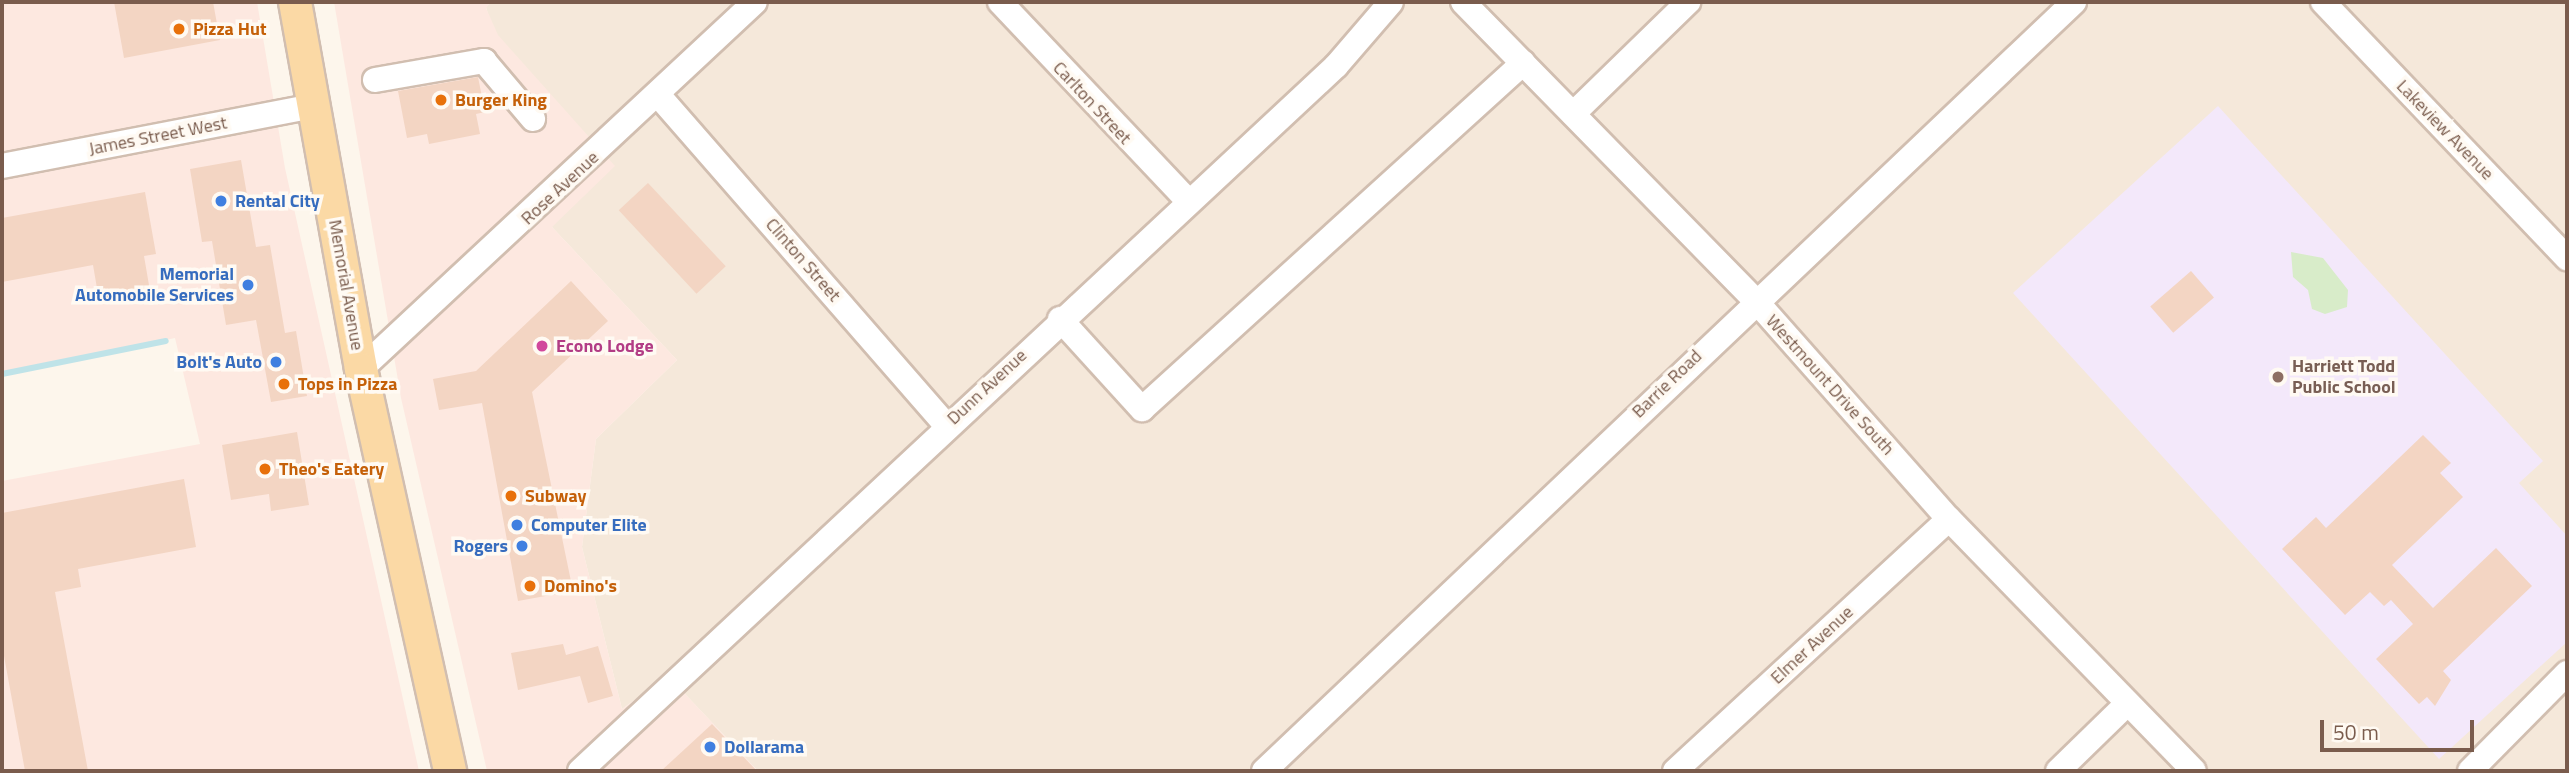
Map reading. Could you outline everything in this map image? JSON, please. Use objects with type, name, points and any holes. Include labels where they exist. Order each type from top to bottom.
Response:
[{"type":"main road","name":"Memorial Avenue","points":[[295,2],[361,369],[450,771]]},
{"type":"street","name":"Rose Avenue","points":[[361,369],[659,96],[755,2]]},
{"type":"street","name":"Carlton Street","points":[[1000,2],[1188,201]]},
{"type":"street","name":"Dunn Avenue","points":[[580,771],[946,425],[1335,66],[1391,2]]},
{"type":"street","name":"Westmount Drive South","points":[[1463,2],[1755,300],[1949,519],[2194,771]]},
{"type":"street","points":[[1573,114],[1688,2]]},
{"type":"street","name":"Barrie Road","points":[[1265,771],[1755,300],[2074,2]]},
{"type":"street","name":"Lakeview Avenue","points":[[2323,2],[2567,258]]},
{"type":"street","points":[[375,80],[484,61],[533,119]]},
{"type":"street","points":[[1060,319],[1142,409],[1523,63]]},
{"type":"street","name":"Clinton Street","points":[[659,96],[946,425]]},
{"type":"street","name":"James Street West","points":[[2,166],[313,106]]},
{"type":"street","name":"Elmer Avenue","points":[[1675,771],[1949,519]]},
{"type":"street","points":[[2470,771],[2567,673]]},
{"type":"street","points":[[2058,771],[2127,704]]},
{"type":"shaded area","points":[[2,2],[257,2],[285,168],[419,771],[2,771],[2,481],[200,444],[175,338],[2,376]]},
{"type":"shaded area","points":[[334,2],[491,2],[486,8],[498,35],[615,166],[552,227],[677,360],[596,439],[582,547],[622,709],[668,676],[758,771],[487,771],[401,398]]},
{"type":"shaded area","points":[[491,2],[2567,2],[2567,771],[758,771],[668,676],[622,709],[582,547],[596,439],[677,360],[552,227],[486,7]]},
{"type":"shaded area","name":"Harriett Todd Public School","points":[[2218,106],[2543,461],[2519,483],[2567,536],[2567,642],[2439,759],[2013,293]]},
{"type":"green space","points":[[2291,252],[2323,258],[2348,290],[2347,307],[2325,314],[2312,309],[2308,290],[2293,277]]},
{"type":"building","points":[[114,2],[213,2],[220,40],[124,58]]},
{"type":"building","name":"Burger King","points":[[478,77],[485,112],[476,114],[480,134],[429,144],[427,134],[407,138],[398,91]]},
{"type":"building","points":[[241,160],[256,247],[270,245],[285,333],[296,331],[307,396],[271,402],[256,320],[226,325],[212,241],[202,242],[190,169]]},
{"type":"building","points":[[648,183],[726,266],[696,294],[619,210]]},
{"type":"building","points":[[145,192],[156,254],[144,256],[150,291],[99,300],[93,265],[2,282],[2,218]]},
{"type":"building","points":[[2191,271],[2214,297],[2173,333],[2150,306]]},
{"type":"building","points":[[571,281],[608,321],[532,392],[573,591],[518,601],[482,403],[439,410],[433,379],[476,371]]},
{"type":"building","name":"Theo's Eatery","points":[[297,432],[309,505],[271,511],[269,494],[231,500],[222,445]]},
{"type":"building","points":[[2423,435],[2451,463],[2440,473],[2463,497],[2392,565],[2433,608],[2496,548],[2532,586],[2443,671],[2451,680],[2435,706],[2427,697],[2419,704],[2376,659],[2413,624],[2391,600],[2384,606],[2370,592],[2345,615],[2282,549],[2316,517],[2326,528]]},
{"type":"building","points":[[184,479],[196,547],[78,569],[81,587],[55,592],[88,771],[25,771],[2,645],[2,513]]},
{"type":"building","points":[[563,644],[566,655],[598,646],[613,696],[588,703],[580,676],[518,690],[511,653]]},
{"type":"building","name":"Dollarama","points":[[712,724],[757,771],[661,771]]},
{"type":"waterway","points":[[2,374],[166,341]]},
{"type":"place","name":"Pizza Hut","points":[[179,29]]},
{"type":"place","name":"Burger King","points":[[441,100]]},
{"type":"place","name":"Rental City","points":[[221,201]]},
{"type":"place","name":"Memorial Automobile Services","points":[[248,285]]},
{"type":"place","name":"Econo Lodge","points":[[542,346]]},
{"type":"place","name":"Bolt's Auto","points":[[276,362]]},
{"type":"place","name":"Harriett Todd Public School","points":[[2278,377]]},
{"type":"place","name":"Tops in Pizza","points":[[284,384]]},
{"type":"place","name":"Theo's Eatery","points":[[265,469]]},
{"type":"place","name":"Subway","points":[[511,496]]},
{"type":"place","name":"Computer Elite","points":[[517,525]]},
{"type":"place","name":"Rogers","points":[[522,546]]},
{"type":"place","name":"Domino's","points":[[530,586]]},
{"type":"place","name":"Dollarama","points":[[710,747]]}]
